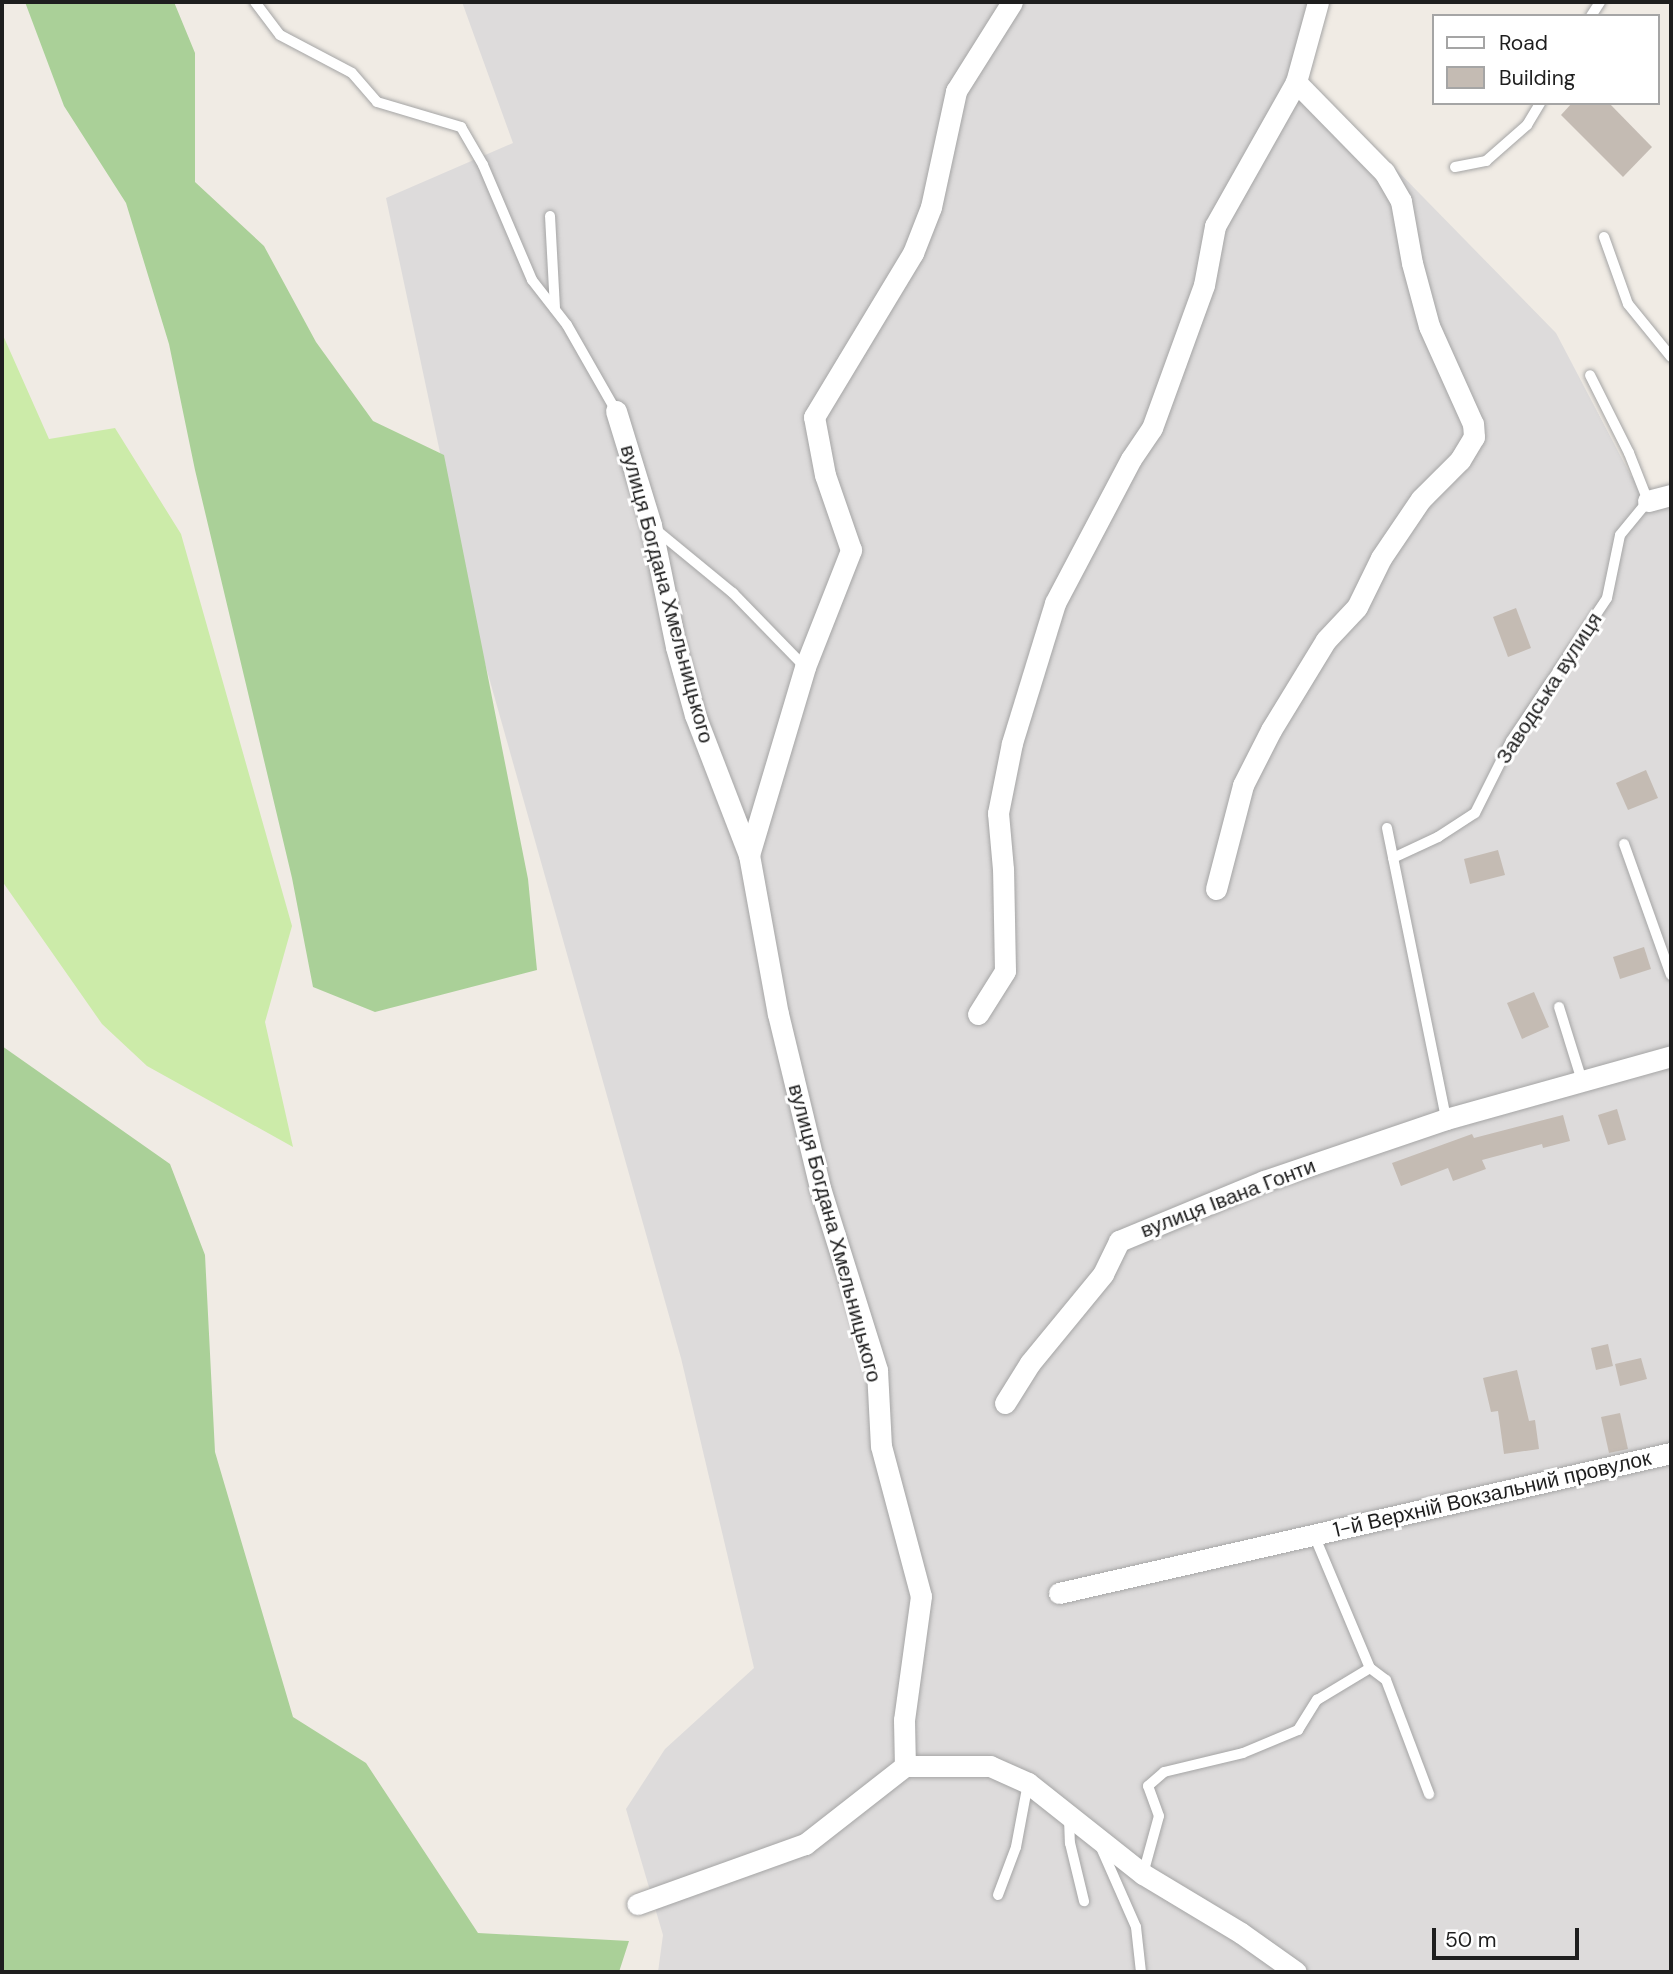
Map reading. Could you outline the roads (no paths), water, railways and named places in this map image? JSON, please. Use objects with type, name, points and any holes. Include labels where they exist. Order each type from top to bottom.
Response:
[{"type":"street","name":"вулиця Богдана Хмельницького","points":[[748,855],[804,667],[851,550],[816,443],[814,417],[913,253],[931,207],[956,91],[1012,2]]},
{"type":"street","points":[[978,1014],[1005,971],[1003,869],[998,813],[1012,743],[1055,603],[1131,459],[1152,428],[1204,285],[1215,226],[1296,82],[1318,2]]},
{"type":"street","points":[[1216,889],[1243,785],[1271,730],[1326,640],[1357,607],[1381,558],[1421,499],[1460,460],[1474,437],[1473,424],[1429,326],[1412,263],[1401,201],[1384,173],[1296,82]]},
{"type":"street","name":"вулиця Богдана Хмельницького","points":[[616,411],[651,525],[676,647],[695,715],[748,855],[778,1014],[820,1188],[877,1370],[881,1446],[921,1596],[904,1720],[905,1766]]},
{"type":"street","points":[[1648,501],[1671,495]]},
{"type":"street","name":"вулиця Івана Гонти","points":[[1005,1403],[1030,1363],[1103,1274],[1119,1241],[1264,1181],[1446,1119],[1671,1056]]},
{"type":"street","name":"1-й Верхній Вокзальний провулок","points":[[1059,1593],[1671,1453]]},
{"type":"street","points":[[637,1904],[805,1844],[905,1766],[990,1766],[1028,1783],[1143,1874],[1241,1933],[1296,1972]]},
{"type":"lane","points":[[255,2],[280,34],[352,72],[377,102],[461,127],[483,166],[531,280],[555,309],[596,371],[616,411]]},
{"type":"lane","points":[[1455,167],[1486,161],[1527,125],[1539,105]]},
{"type":"lane","points":[[550,216],[555,309]]},
{"type":"lane","points":[[1604,237],[1628,304],[1671,357]]},
{"type":"lane","points":[[1590,375],[1629,453],[1648,501]]},
{"type":"lane","name":"Заводська вулиця","points":[[1393,858],[1438,837],[1475,813],[1511,741],[1607,598],[1620,535],[1648,501]]},
{"type":"lane","points":[[651,525],[733,593],[804,667]]},
{"type":"lane","points":[[1387,828],[1446,1119]]},
{"type":"lane","points":[[1624,844],[1656,924],[1671,975]]},
{"type":"lane","points":[[1559,1007],[1583,1081]]},
{"type":"lane","name":"1-й Верхній Вокзальний провулок","points":[[1314,1535],[1370,1668],[1386,1680],[1429,1794]]},
{"type":"lane","points":[[1143,1874],[1159,1816],[1148,1786],[1164,1772],[1243,1753],[1298,1730],[1317,1700],[1370,1668]]},
{"type":"lane","points":[[998,1895],[1016,1847],[1028,1783]]},
{"type":"lane","points":[[1069,1813],[1070,1843],[1084,1901]]},
{"type":"lane","points":[[1096,1836],[1136,1927],[1141,1972]]}]
